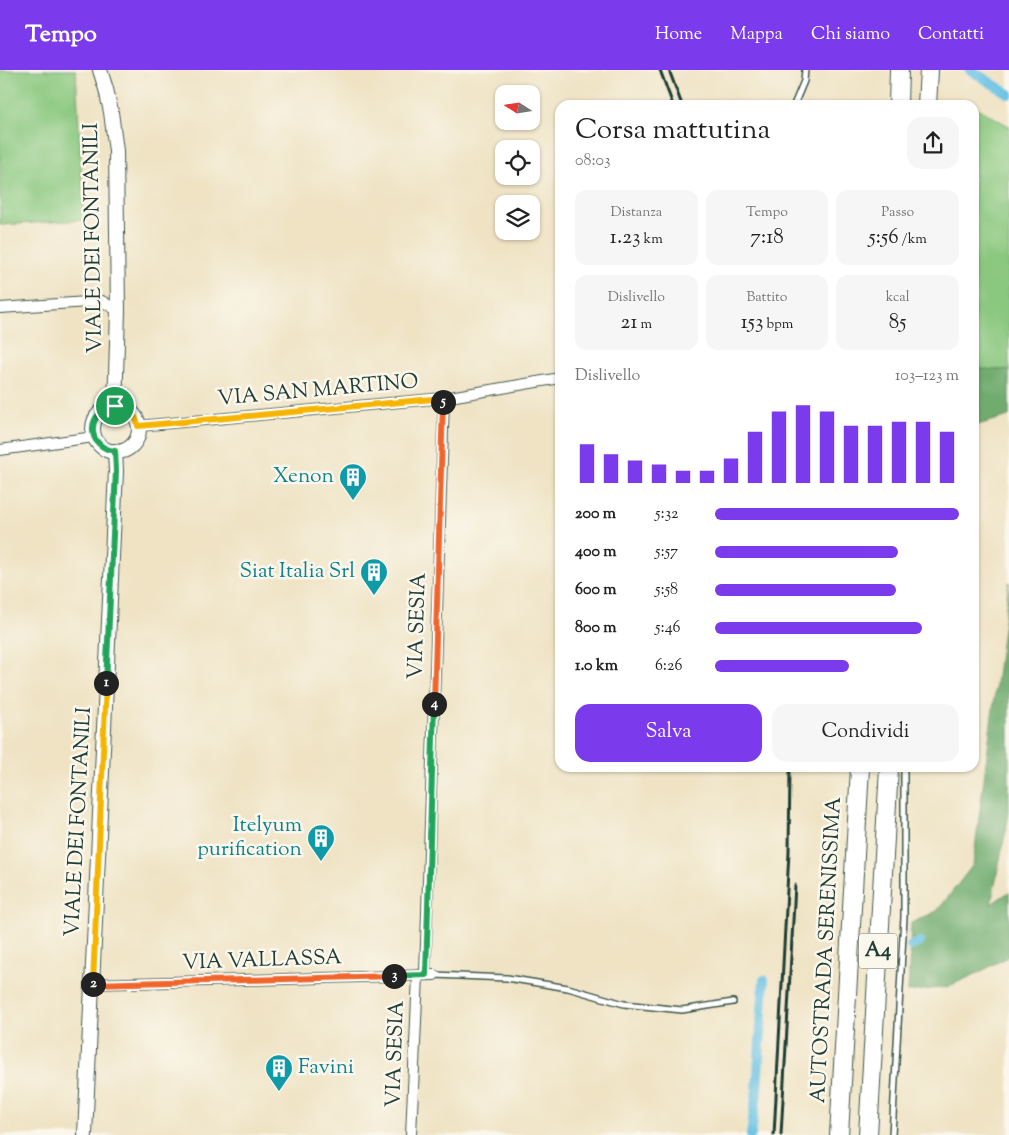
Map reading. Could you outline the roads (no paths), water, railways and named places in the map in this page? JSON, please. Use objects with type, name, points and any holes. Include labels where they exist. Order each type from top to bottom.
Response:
[{"type":"highway","points":[[898,100],[899,70]]},
{"type":"highway","points":[[927,100],[929,70]]},
{"type":"highway","name":"AUTOSTRADA SERENISSIMA","points":[[839,1135],[860,772]]},
{"type":"highway","name":"A4","points":[[868,1135],[889,772]]},
{"type":"main road","name":"VIALE DEI FONTANILI","points":[[100,70],[111,112],[116,151],[118,311],[115,406]]},
{"type":"main road","points":[[115,406],[130,410],[137,420],[138,426],[138,433],[132,444],[121,451],[104,448],[94,437],[93,424],[95,418],[103,409],[115,406]]},
{"type":"main road","name":"VIALE DEI FONTANILI","points":[[85,1135],[115,451]]},
{"type":"street","points":[[0,308],[102,301],[118,288]]},
{"type":"street","points":[[102,301],[118,311]]},
{"type":"street","name":"VIA SAN MARTINO","points":[[138,426],[444,398],[555,379]]},
{"type":"street","name":"VIA SESIA","points":[[411,1135],[426,975],[444,398]]},
{"type":"street","points":[[0,450],[94,437]]},
{"type":"street","name":"VIA VALLASSA","points":[[92,984],[426,975]]},
{"type":"lane","points":[[796,100],[804,81],[804,70]]},
{"type":"lane","points":[[892,1135],[904,917],[904,772]]},
{"type":"lane","points":[[426,975],[507,978],[568,988],[624,1004],[682,1010],[733,1002]]},
{"type":"waterway","points":[[970,70],[1009,94]]},
{"type":"waterway","points":[[911,946],[920,942]]},
{"type":"waterway","points":[[751,1135],[757,1090],[764,980]]},
{"type":"railway","points":[[660,70],[671,100]]},
{"type":"railway","points":[[669,70],[680,100]]},
{"type":"railway","points":[[774,1135],[789,852],[790,772]]},
{"type":"railway","points":[[781,1135],[795,885]]},
{"type":"place","name":"Xenon","points":[[353,501]]},
{"type":"place","name":"Siat Italia Srl","points":[[374,596]]},
{"type":"place","name":"Itelyum purification","points":[[321,862]]},
{"type":"place","name":"Favini","points":[[279,1092]]}]
